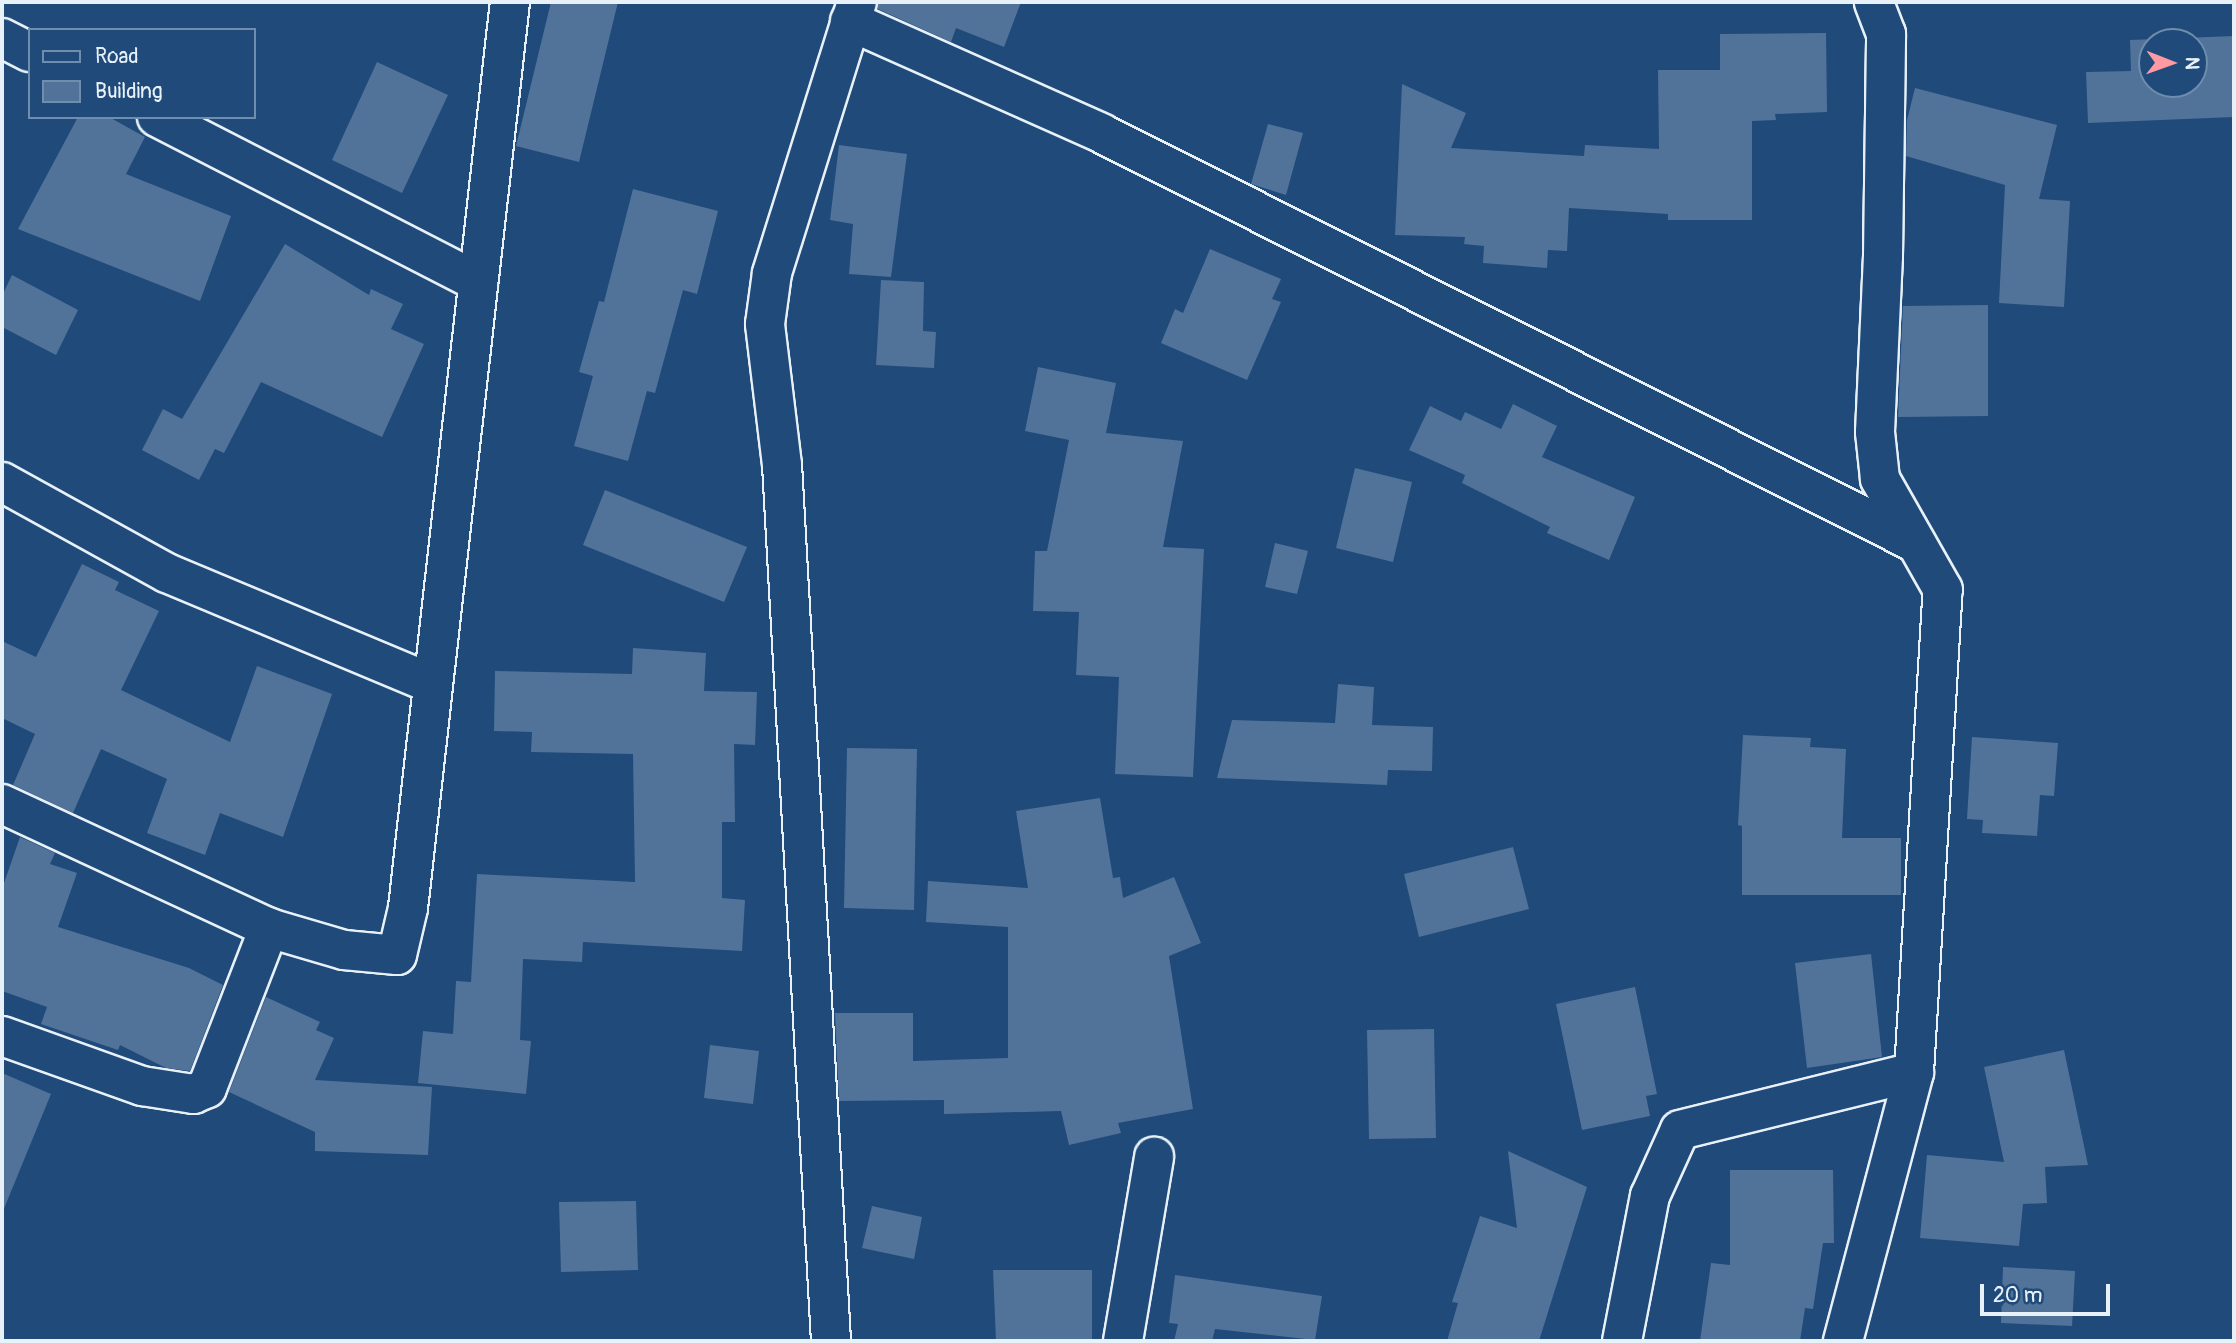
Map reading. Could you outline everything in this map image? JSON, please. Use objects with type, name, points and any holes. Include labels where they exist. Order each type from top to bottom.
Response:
[{"type":"street","points":[[2,804],[269,928],[344,950],[397,956],[408,908],[510,2]]},
{"type":"street","points":[[1843,1341],[1914,1072],[1943,590],[1880,479],[1875,432],[1884,256],[1886,34],[1874,2]]},
{"type":"street","points":[[831,1341],[782,465],[765,324],[772,273],[853,11],[1916,542]]},
{"type":"street","points":[[2,38],[28,51]]},
{"type":"street","points":[[161,119],[478,282]]},
{"type":"street","points":[[2,482],[167,573],[432,684]]},
{"type":"street","points":[[2,1036],[142,1086],[193,1094],[207,1087],[269,928]]},
{"type":"street","points":[[1622,1341],[1650,1196],[1680,1130],[1914,1072]]},
{"type":"street","points":[[1123,1341],[1154,1157]]},
{"type":"building","points":[[551,2],[618,2],[579,162],[516,146]]},
{"type":"building","points":[[878,2],[1021,2],[1004,47],[956,28],[951,42],[878,9]]},
{"type":"building","points":[[1826,33],[1827,112],[1775,114],[1776,120],[1752,121],[1752,220],[1668,220],[1668,214],[1569,208],[1567,251],[1548,250],[1547,268],[1483,263],[1484,246],[1464,244],[1465,237],[1395,235],[1402,84],[1466,113],[1451,148],[1584,156],[1585,145],[1659,149],[1658,70],[1720,70],[1720,34]]},
{"type":"building","points":[[2234,36],[2234,117],[2088,123],[2086,72],[2131,71],[2130,40],[2138,40],[2138,98],[2208,98],[2208,37]]},
{"type":"building","points":[[377,62],[448,95],[402,193],[332,160]]},
{"type":"building","points":[[1915,88],[2057,125],[2039,199],[2070,201],[2064,307],[1999,303],[2005,185],[1906,156],[1907,120]]},
{"type":"building","points":[[77,119],[113,119],[145,137],[126,174],[231,216],[200,301],[18,229]]},
{"type":"building","points":[[1268,124],[1303,133],[1286,195],[1251,184]]},
{"type":"building","points":[[839,145],[907,154],[891,277],[849,274],[853,224],[830,220]]},
{"type":"building","points":[[633,189],[718,211],[697,294],[683,290],[655,393],[647,391],[628,461],[574,446],[593,376],[579,372],[599,301],[604,302]]},
{"type":"building","points":[[285,244],[369,295],[371,289],[403,304],[391,329],[424,344],[382,437],[261,382],[224,453],[215,449],[199,480],[142,450],[163,409],[182,419]]},
{"type":"building","points":[[1210,249],[1281,279],[1272,299],[1281,302],[1247,380],[1161,343],[1175,309],[1183,313]]},
{"type":"building","points":[[12,275],[78,310],[56,355],[2,327],[2,296]]},
{"type":"building","points":[[881,280],[924,282],[923,331],[936,332],[934,368],[876,365]]},
{"type":"building","points":[[1988,305],[1988,416],[1898,417],[1903,306]]},
{"type":"building","points":[[1038,367],[1116,383],[1106,433],[1183,441],[1163,547],[1204,549],[1193,777],[1115,774],[1119,677],[1076,675],[1079,612],[1033,611],[1035,551],[1047,551],[1069,440],[1025,431]]},
{"type":"building","points":[[1513,404],[1557,426],[1542,457],[1635,497],[1609,560],[1547,533],[1550,527],[1462,483],[1465,475],[1409,450],[1430,406],[1461,421],[1465,412],[1501,429]]},
{"type":"building","points":[[1355,468],[1412,482],[1393,562],[1336,548]]},
{"type":"building","points":[[605,490],[747,547],[724,602],[583,545]]},
{"type":"building","points":[[1275,543],[1308,551],[1297,594],[1265,587]]},
{"type":"building","points":[[82,564],[119,582],[115,590],[159,611],[121,690],[230,742],[257,666],[332,694],[283,837],[220,813],[205,855],[147,833],[167,779],[101,749],[73,813],[13,785],[35,734],[2,718],[2,641],[36,657]]},
{"type":"building","points":[[633,648],[706,653],[704,691],[757,692],[755,745],[734,744],[735,822],[722,822],[722,898],[745,900],[742,951],[583,942],[582,962],[523,959],[520,1040],[531,1041],[526,1094],[418,1083],[423,1031],[453,1034],[456,981],[471,982],[477,874],[635,882],[633,754],[531,752],[532,732],[494,731],[495,671],[632,674]]},
{"type":"building","points":[[1338,684],[1374,687],[1372,725],[1433,727],[1432,771],[1388,770],[1387,785],[1217,778],[1232,720],[1335,723]]},
{"type":"building","points":[[1743,735],[1811,738],[1810,747],[1846,749],[1842,838],[1901,838],[1901,895],[1742,895],[1742,826],[1738,825]]},
{"type":"building","points":[[1972,737],[2058,743],[2054,796],[2040,795],[2037,836],[1982,833],[1983,820],[1967,819]]},
{"type":"building","points":[[847,748],[917,749],[914,910],[844,908]]},
{"type":"building","points":[[1100,798],[1113,878],[1120,877],[1123,898],[1174,877],[1201,943],[1169,956],[1193,1109],[1118,1123],[1121,1133],[1069,1145],[1061,1111],[944,1114],[944,1100],[839,1101],[835,1013],[913,1013],[913,1061],[1008,1058],[1008,927],[926,922],[928,881],[1028,888],[1016,811]]},
{"type":"building","points":[[20,837],[55,853],[50,864],[77,873],[58,927],[189,968],[223,985],[190,1071],[166,1068],[120,1045],[118,1050],[41,1024],[47,1007],[2,991],[2,889]]},
{"type":"building","points":[[1513,847],[1529,909],[1419,937],[1404,874]]},
{"type":"building","points":[[1871,954],[1882,1057],[1807,1068],[1795,963]]},
{"type":"building","points":[[1635,987],[1657,1094],[1646,1096],[1650,1116],[1582,1130],[1556,1004]]},
{"type":"building","points":[[266,997],[320,1022],[316,1030],[334,1038],[315,1080],[432,1087],[428,1155],[315,1151],[315,1132],[229,1092]]},
{"type":"building","points":[[1434,1029],[1436,1138],[1369,1139],[1367,1030]]},
{"type":"building","points":[[710,1045],[759,1051],[753,1104],[704,1098]]},
{"type":"building","points":[[2064,1050],[2088,1165],[2045,1167],[2047,1203],[2023,1204],[2019,1246],[1920,1238],[1927,1155],[2004,1162],[1984,1067]]},
{"type":"building","points":[[2,1073],[51,1094],[3,1211],[2,1211]]},
{"type":"building","points":[[1508,1151],[1587,1187],[1539,1341],[1447,1341],[1458,1303],[1452,1302],[1480,1216],[1517,1228]]},
{"type":"building","points":[[1730,1170],[1833,1170],[1834,1243],[1823,1243],[1813,1309],[1805,1308],[1800,1341],[1700,1341],[1711,1263],[1730,1265]]},
{"type":"building","points":[[636,1201],[638,1270],[561,1272],[559,1202]]},
{"type":"building","points":[[872,1206],[922,1217],[914,1259],[862,1248]]},
{"type":"building","points":[[2003,1267],[2075,1271],[2072,1326],[2001,1323]]},
{"type":"building","points":[[993,1270],[1092,1270],[1092,1341],[996,1341]]},
{"type":"building","points":[[1175,1275],[1322,1296],[1315,1340],[1215,1329],[1212,1341],[1174,1341],[1178,1324],[1169,1323]]}]
